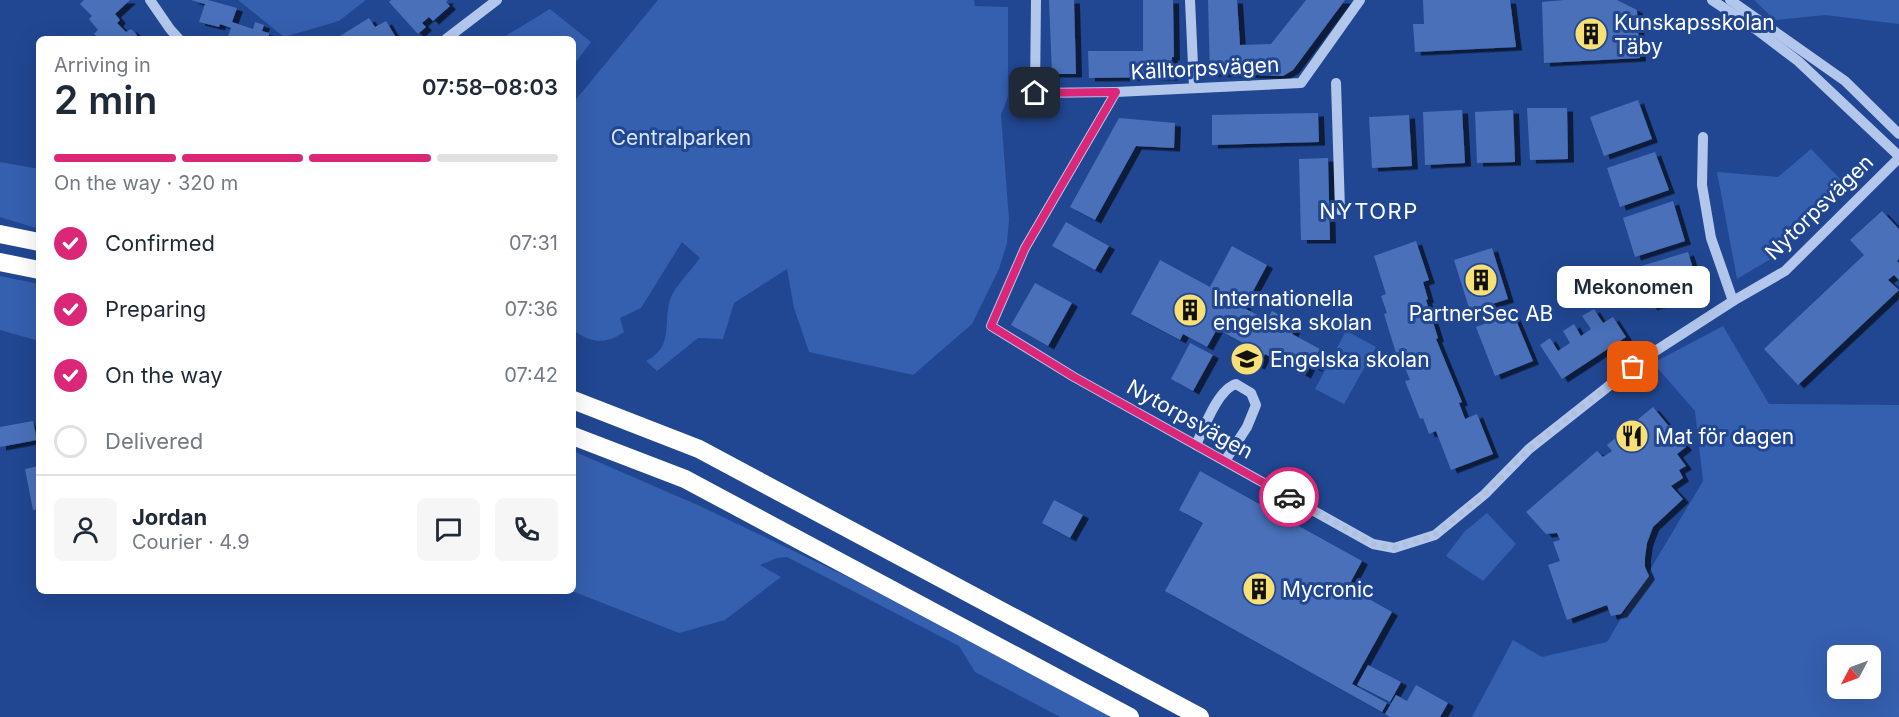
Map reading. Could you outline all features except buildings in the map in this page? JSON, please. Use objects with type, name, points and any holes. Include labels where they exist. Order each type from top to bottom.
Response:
[{"type":"highway","points":[[0,234],[36,241]]},
{"type":"highway","points":[[0,262],[36,269]]},
{"type":"highway","points":[[576,401],[699,449],[1200,717]]},
{"type":"highway","points":[[576,437],[685,479],[1130,717]]},
{"type":"street","points":[[150,0],[176,36]]},
{"type":"street","points":[[450,36],[497,0]]},
{"type":"street","name":"Källtorpsvägen","points":[[1036,0],[1035,93],[1116,92],[1301,83],[1360,0]]},
{"type":"street","points":[[1191,0],[1194,87]]},
{"type":"street","points":[[1712,0],[1798,61],[1899,157]]},
{"type":"street","points":[[1730,0],[1845,81],[1899,134]]},
{"type":"street","points":[[1336,83],[1340,210]]},
{"type":"street","name":"Källtorpsvägen","points":[[1025,248],[1116,92]]},
{"type":"street","points":[[1703,137],[1702,185],[1711,238],[1733,301]]},
{"type":"street","name":"Nytorpsvägen","points":[[1025,248],[991,326],[1074,377],[1373,544],[1394,548],[1435,535],[1485,494],[1529,449],[1643,359],[1733,301],[1785,271],[1899,157]]},
{"type":"street","points":[[1196,445],[1215,405],[1229,386],[1236,384],[1251,393],[1256,405],[1247,427],[1225,461]]},
{"type":"green space","points":[[238,0],[366,0],[339,21],[283,36]]},
{"type":"green space","name":"Centralparken","points":[[658,0],[974,0],[975,6],[1008,7],[1008,97],[1001,115],[1009,219],[1007,243],[999,269],[972,324],[913,375],[809,352],[794,308],[787,269],[734,303],[723,339],[698,338],[657,371],[646,361],[661,349],[666,334],[668,309],[672,296],[700,258],[682,242],[641,308],[620,318],[624,332],[611,339],[598,341],[586,338],[576,332],[576,99]]},
{"type":"green space","points":[[1754,0],[1899,0],[1899,24],[1825,15],[1775,20]]},
{"type":"green space","points":[[550,9],[591,42],[576,62],[576,36],[506,36]]},
{"type":"green space","points":[[1811,149],[1842,181],[1769,260],[1737,279],[1717,172],[1778,177]]},
{"type":"green space","points":[[0,162],[36,168],[36,228],[0,217]]},
{"type":"green space","points":[[0,276],[36,283],[36,340],[0,330]]},
{"type":"green space","points":[[1723,326],[1769,404],[1899,405],[1899,717],[1472,717],[1513,640],[1542,657],[1607,642],[1703,481],[1695,411],[1653,363]]},
{"type":"green space","points":[[1346,331],[1376,347],[1344,404],[1315,389]]},
{"type":"green space","points":[[576,452],[700,506],[860,583],[1112,717],[1060,717],[975,672],[959,646],[787,557],[777,558],[760,565],[781,577],[725,620],[679,633],[576,593]]},
{"type":"green space","points":[[1487,513],[1516,544],[1483,581],[1446,556],[1464,532]]},
{"type":"way so far","points":[[1289,497],[1373,544],[1394,548],[1435,535],[1485,494],[1529,449],[1633,367]]},
{"type":"place","name":"Kunskapsskolan Täby","points":[[1591,34]]},
{"type":"place","name":"PartnerSec AB","points":[[1481,280]]},
{"type":"place","name":"Internationella engelska skolan","points":[[1190,310]]},
{"type":"place","name":"Engelska skolan","points":[[1247,359]]},
{"type":"place","name":"Mekonomen","points":[[1633,367]]},
{"type":"place","name":"Mat för dagen","points":[[1632,436]]},
{"type":"place","name":"Mycronic","points":[[1259,589]]},
{"type":"district","name":"NYTORP","points":[[1369,211]]},
{"type":"route","points":[[1035,93],[1116,92],[1025,248],[991,326],[1074,377],[1289,497]]}]
